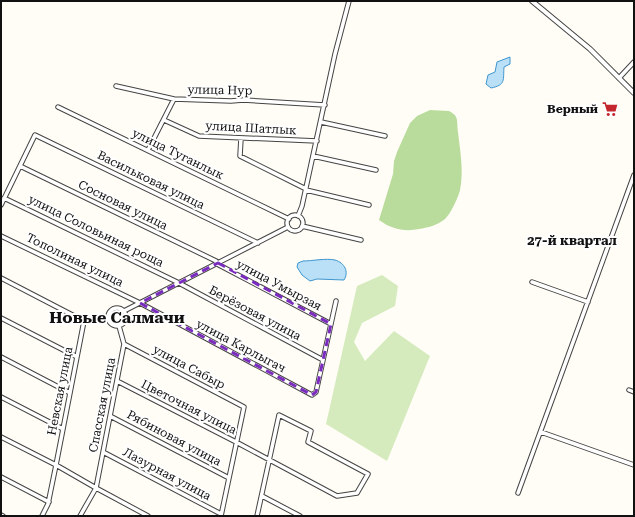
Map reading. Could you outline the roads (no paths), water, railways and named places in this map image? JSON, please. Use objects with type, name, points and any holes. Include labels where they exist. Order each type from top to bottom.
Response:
[{"type":"street","points":[[298,216],[306,190],[349,1]]},
{"type":"street","points":[[532,1],[590,49],[634,93]]},
{"type":"street","points":[[619,78],[634,62]]},
{"type":"street","name":"улица Нур","points":[[116,86],[174,99],[243,100],[325,105]]},
{"type":"street","points":[[148,150],[174,99]]},
{"type":"street","name":"улица Туганлык","points":[[58,107],[289,218]]},
{"type":"street","name":"улица Шатлык","points":[[164,120],[199,136],[317,141]]},
{"type":"street","points":[[321,122],[385,136]]},
{"type":"street","name":"Васильковая улица","points":[[20,166],[35,135],[258,243]]},
{"type":"street","points":[[241,138],[240,156],[306,190],[369,205]]},
{"type":"street","points":[[313,156],[376,170]]},
{"type":"street","points":[[1,205],[20,166]]},
{"type":"street","name":"Сосновая улица","points":[[20,166],[218,263]]},
{"type":"street","points":[[518,493],[634,175]]},
{"type":"street","name":"улица Соловьиная роща","points":[[4,198],[179,283]]},
{"type":"street","points":[[292,216],[298,216],[302,220],[301,228],[296,231],[288,227],[287,224],[289,218],[292,216]]},
{"type":"street","points":[[302,226],[362,240]]},
{"type":"street","points":[[124,311],[288,227]]},
{"type":"street","name":"Тополиная улица","points":[[1,236],[140,303]]},
{"type":"street","name":"улица Умырзая","points":[[218,263],[331,324]]},
{"type":"street","points":[[1,278],[84,320],[108,318]]},
{"type":"street","points":[[532,282],[588,302]]},
{"type":"street","name":"Берёзовая улица","points":[[179,283],[323,360]]},
{"type":"street","points":[[323,360],[336,301]]},
{"type":"street","name":"улица Карлыгач","points":[[140,303],[312,395],[316,392],[323,360]]},
{"type":"street","points":[[114,308],[121,308],[126,314],[125,322],[119,326],[112,324],[108,318],[109,314],[114,308]]},
{"type":"street","points":[[1,318],[77,357]]},
{"type":"street","name":"Невская улица","points":[[42,516],[49,502],[84,320]]},
{"type":"street","name":"Спасская улица","points":[[80,516],[96,488],[124,344],[119,326]]},
{"type":"street","name":"улица Сабыр","points":[[124,344],[244,407],[236,442]]},
{"type":"street","points":[[1,357],[70,393]]},
{"type":"street","name":"Цветочная улица","points":[[117,381],[269,460]]},
{"type":"street","points":[[629,390],[634,392]]},
{"type":"street","points":[[1,397],[63,429]]},
{"type":"street","points":[[257,516],[262,496],[265,477],[279,415],[311,431],[308,442],[368,474],[358,493],[337,496],[269,460]]},
{"type":"street","name":"Рябиновая улица","points":[[110,416],[229,478]]},
{"type":"street","points":[[541,432],[634,465]]},
{"type":"street","points":[[1,437],[148,516]]},
{"type":"street","points":[[221,515],[236,442]]},
{"type":"street","name":"Лазурная улица","points":[[103,452],[221,515]]},
{"type":"street","points":[[1,477],[49,502]]},
{"type":"street","points":[[262,496],[300,516]]},
{"type":"water","points":[[510,57],[510,64],[504,67],[503,81],[496,87],[491,88],[486,84],[488,75],[495,72],[497,62]]},
{"type":"water","points":[[331,259],[338,261],[344,266],[346,271],[344,280],[317,279],[310,281],[302,275],[297,267],[298,263],[303,261]]},
{"type":"place","name":"Верный","points":[[610,109]]},
{"type":"district","name":"27-й квартал","points":[[572,240]]},
{"type":"district","name":"Новые Салмачи","points":[[117,317]]}]
